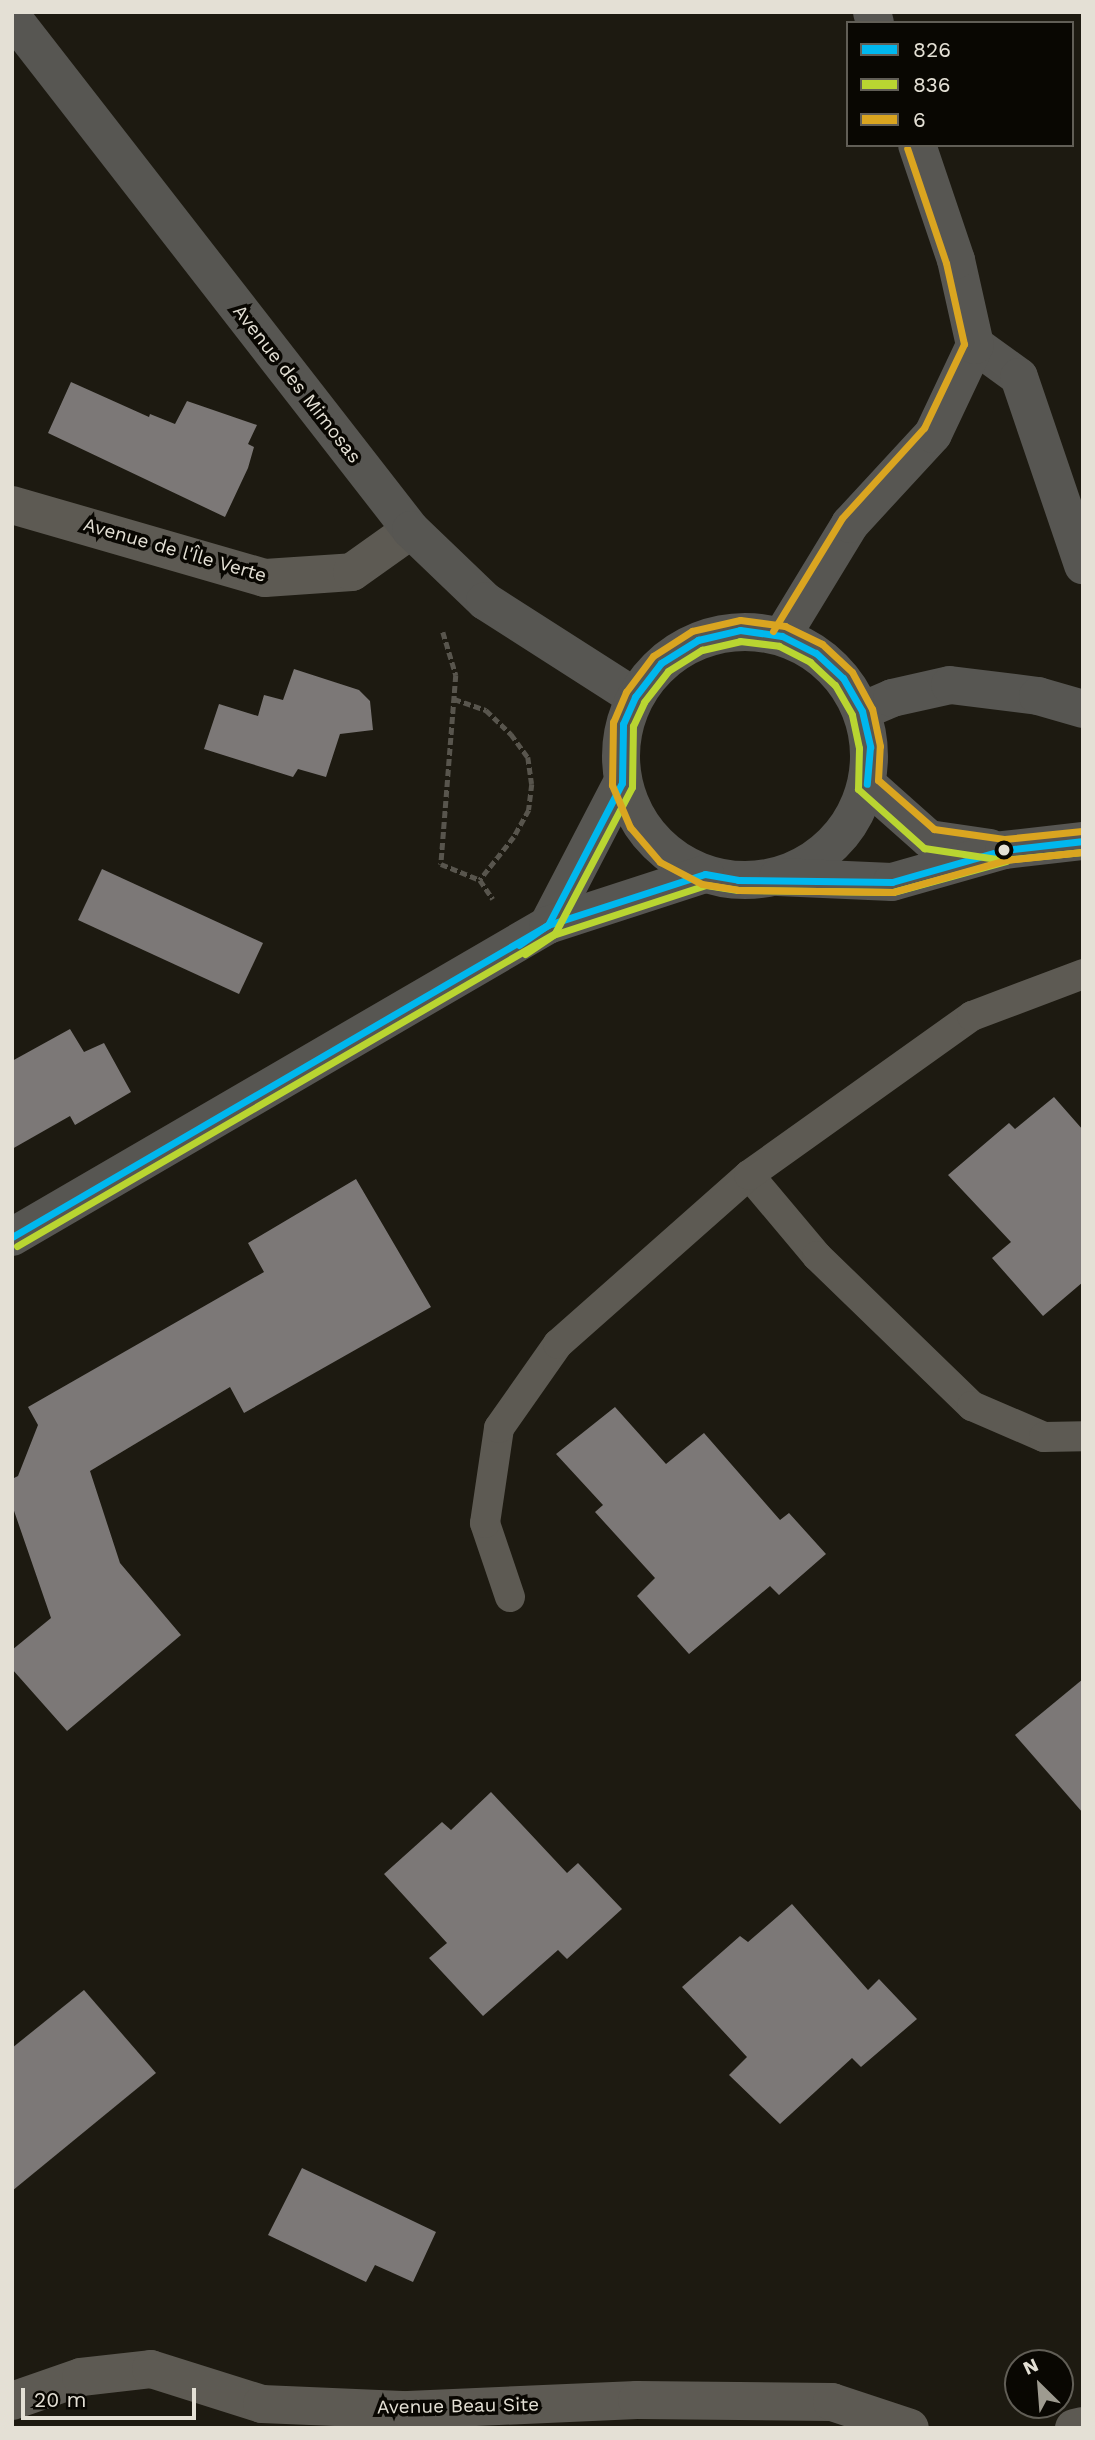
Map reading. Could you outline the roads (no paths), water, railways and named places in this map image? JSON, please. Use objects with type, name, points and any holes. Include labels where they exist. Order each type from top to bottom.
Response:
[{"type":"main road","name":"Avenue des Mimosas","points":[[12,17],[411,530],[485,601],[635,696]]},
{"type":"main road","points":[[782,636],[850,524],[933,434],[975,345],[956,260],[918,147]]},
{"type":"main road","points":[[975,345],[1019,377],[1083,565]]},
{"type":"main road","points":[[772,877],[805,865],[833,845],[854,816],[867,783],[870,747],[862,711],[843,678],[816,653],[782,636],[740,630],[698,640],[661,663],[635,696],[623,724],[622,783],[639,822],[667,854],[705,874],[738,880],[772,877],[892,882],[1004,850],[1083,841]]},
{"type":"main road","points":[[862,711],[892,698],[950,684],[1038,696],[1083,709]]},
{"type":"main road","points":[[536,934],[622,783]]},
{"type":"main road","points":[[867,783],[929,839],[1004,850]]},
{"type":"main road","points":[[12,1237],[536,934],[705,874]]},
{"type":"street","name":"Avenue de l'Île Verte","points":[[12,505],[265,578],[352,572],[411,530]]},
{"type":"street","name":"Avenue Beau Site","points":[[12,2401],[81,2377],[151,2369],[257,2416],[636,2400],[832,2402],[910,2428]]},
{"type":"street","points":[[1074,2428],[1083,2426]]},
{"type":"lane","points":[[510,1597],[485,1523],[499,1428],[558,1344],[749,1175],[972,1016],[1083,974]]},
{"type":"lane","points":[[749,1175],[817,1256],[972,1406],[1044,1437],[1083,1436]]}]
